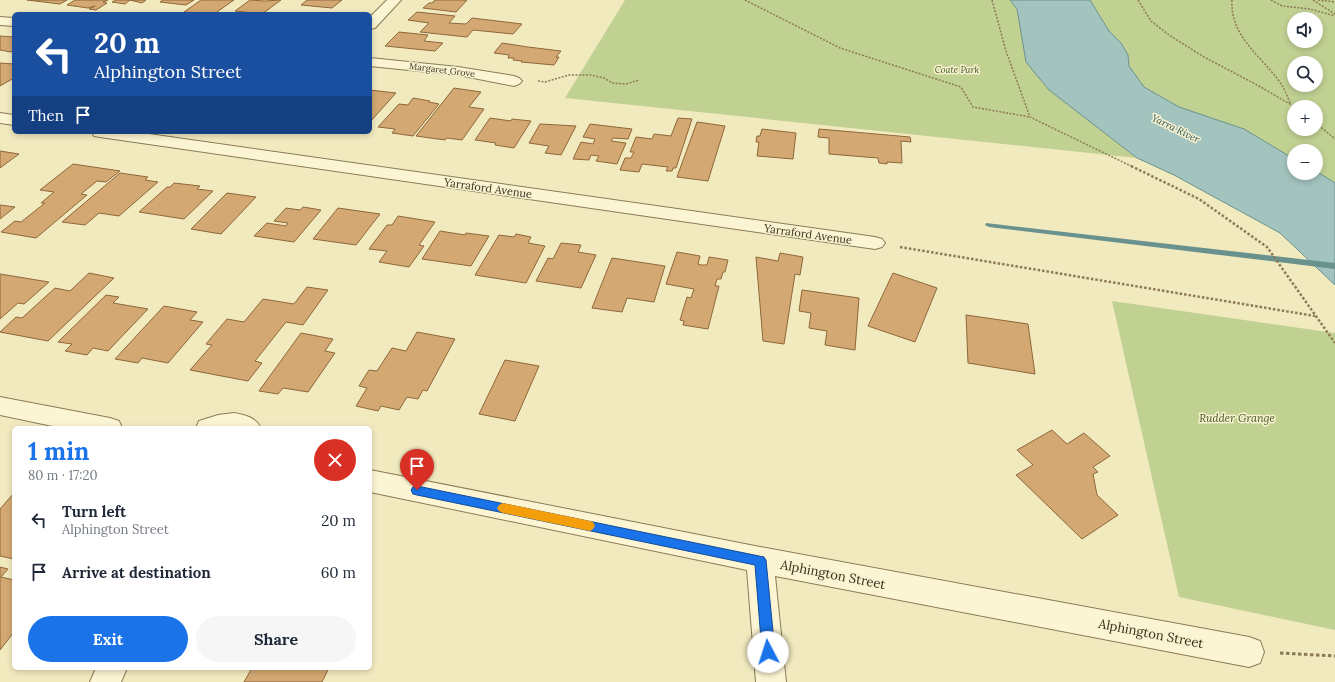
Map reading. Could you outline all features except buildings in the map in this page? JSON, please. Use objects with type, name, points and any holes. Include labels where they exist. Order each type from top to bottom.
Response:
[{"type":"street","points":[[372,22],[394,0]]},
{"type":"street","points":[[0,21],[12,22]]},
{"type":"street","name":"Margaret Grove","points":[[372,62],[458,71],[514,81]]},
{"type":"street","points":[[0,118],[12,120]]},
{"type":"street","name":"Yarraford Avenue","points":[[114,134],[874,243]]},
{"type":"street","points":[[0,406],[100,426]]},
{"type":"street","points":[[215,426],[236,423],[244,426]]},
{"type":"street","name":"Alphington Street","points":[[372,481],[760,560],[1249,652]]},
{"type":"street","points":[[760,560],[771,682]]},
{"type":"street","points":[[105,682],[111,670]]},
{"type":"path","points":[[745,0],[840,48],[929,76],[960,88],[973,107],[1030,117],[1199,200],[1267,247],[1335,344]]},
{"type":"path","points":[[992,0],[1006,51],[1030,117]]},
{"type":"path","points":[[1138,0],[1152,22],[1190,49],[1274,93],[1287,102]]},
{"type":"path","points":[[1232,0],[1232,18],[1238,31],[1285,91],[1288,100]]},
{"type":"path","points":[[1271,0],[1282,6],[1335,15]]},
{"type":"path","points":[[1314,0],[1335,15]]},
{"type":"path","points":[[1318,0],[1335,2]]},
{"type":"path","points":[[545,82],[569,75],[591,75],[604,78],[612,83],[626,84],[639,80]]},
{"type":"path","points":[[1323,129],[1335,140]]},
{"type":"path","points":[[1330,135],[1335,136]]},
{"type":"path","points":[[874,243],[1316,316]]},
{"type":"path","points":[[1249,652],[1335,656]]},
{"type":"green space","name":"Coate Park","points":[[625,0],[1010,0],[1017,9],[1026,62],[1049,90],[1137,158],[565,98]]},
{"type":"green space","points":[[1090,0],[1335,0],[1335,183],[1323,175],[1323,144],[1287,144],[1287,155],[1244,129],[1179,107],[1144,87],[1129,66],[1128,55],[1121,43],[1109,31]]},
{"type":"green space","name":"Rudder Grange","points":[[1112,301],[1335,333],[1335,630],[1179,597]]},
{"type":"water","name":"Yarra River","points":[[1010,0],[1090,0],[1109,31],[1121,43],[1128,55],[1129,66],[1144,87],[1179,107],[1244,129],[1287,155],[1287,180],[1323,180],[1323,175],[1335,183],[1335,285],[1280,233],[1174,175],[1137,158],[1049,90],[1026,62],[1017,9]]},
{"type":"waterway","points":[[989,225],[1335,266]]},
{"type":"slow traffic","points":[[503,508],[590,526]]},
{"type":"route","points":[[417,490],[760,560],[768,652]]}]
